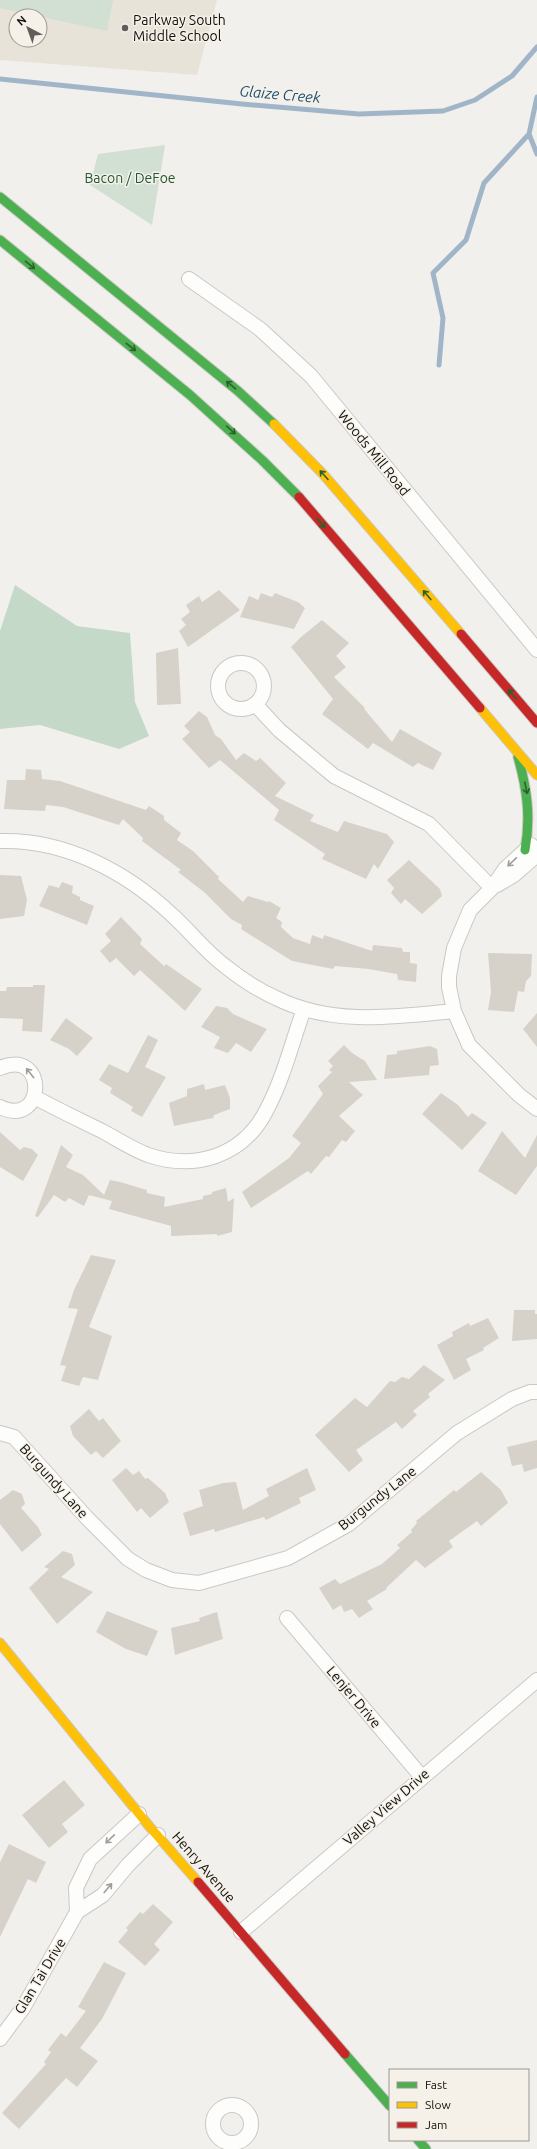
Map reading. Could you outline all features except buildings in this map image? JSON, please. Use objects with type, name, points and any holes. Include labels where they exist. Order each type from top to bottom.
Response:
[{"type":"main road","points":[[0,197],[210,367],[282,432],[328,480],[537,724]]},
{"type":"main road","points":[[0,240],[167,375],[256,452],[306,506],[537,775]]},
{"type":"main road","points":[[516,750],[526,787],[533,856]]},
{"type":"main road","name":"Henry Avenue","points":[[0,1643],[139,1814],[389,2105]]},
{"type":"main road","points":[[419,2141],[426,2149]]},
{"type":"street","name":"Woods Mill Road","points":[[189,279],[260,329],[311,376],[537,650]]},
{"type":"street","points":[[255,704],[279,730],[334,776],[429,824],[492,888]]},
{"type":"street","points":[[537,840],[533,856],[505,869],[492,888],[470,910],[454,948],[449,976],[454,1011],[469,1045],[519,1096],[537,1109]]},
{"type":"street","points":[[0,841],[35,844],[65,850],[120,874],[161,905],[224,966],[276,999],[304,1009],[351,1018],[369,1018],[454,1011]]},
{"type":"street","points":[[34,1097],[147,1154],[167,1160],[183,1162],[214,1158],[231,1150],[245,1139],[260,1121],[273,1095],[304,1009]]},
{"type":"street","points":[[0,1068],[15,1064],[30,1071],[36,1081],[34,1097],[30,1104],[22,1109],[14,1111],[0,1107]]},
{"type":"street","name":"Burgundy Lane","points":[[0,1432],[14,1437],[87,1518],[128,1560],[146,1570],[172,1580],[199,1584],[288,1558],[349,1524],[458,1433],[512,1398],[530,1392],[537,1392]]},
{"type":"street","name":"Lenjer Drive","points":[[287,1618],[421,1776]]},
{"type":"street","name":"Valley View Drive","points":[[241,1932],[421,1776],[535,1685]]},
{"type":"street","points":[[77,1912],[76,1888],[90,1859],[139,1814]]},
{"type":"street","name":"Glan Tai Drive","points":[[0,2039],[26,2002],[77,1912],[103,1895],[128,1865],[158,1835]]},
{"type":"shaded area","name":"Parkway South Middle School","points":[[0,0],[217,0],[197,75],[0,60]]},
{"type":"green space","points":[[0,0],[113,0],[107,31],[48,18],[48,8],[8,8],[8,10],[0,8]]},
{"type":"green space","name":"Bacon / DeFoe","points":[[165,145],[152,225],[90,185],[98,154]]},
{"type":"green space","points":[[15,585],[77,626],[130,633],[135,702],[149,736],[119,749],[40,725],[0,729],[0,631]]},
{"type":"waterway","name":"Glaize Creek","points":[[0,79],[242,104],[359,114],[443,111],[475,100],[512,76],[537,47]]},
{"type":"waterway","points":[[537,97],[529,134],[537,154]]},
{"type":"waterway","points":[[439,365],[443,318],[433,273],[466,240],[484,183],[529,134]]},
{"type":"traffic: fast","points":[[0,197],[238,391],[274,424]]},
{"type":"traffic: fast","points":[[0,240],[190,395],[262,460],[299,497]]},
{"type":"traffic: fast","points":[[518,757],[524,780],[528,815],[525,850]]},
{"type":"traffic: fast","points":[[345,2054],[389,2105]]},
{"type":"traffic: fast","points":[[419,2141],[426,2149]]},
{"type":"traffic: slow","points":[[274,424],[323,474],[461,634]]},
{"type":"traffic: slow","points":[[480,708],[537,775]]},
{"type":"traffic: slow","points":[[0,1643],[149,1826],[198,1882]]},
{"type":"traffic: jam","points":[[299,497],[480,708]]},
{"type":"traffic: jam","points":[[461,634],[537,723]]},
{"type":"traffic: jam","points":[[198,1882],[345,2054]]},
{"type":"place","name":"Parkway South Middle School","points":[[125,28]]}]
